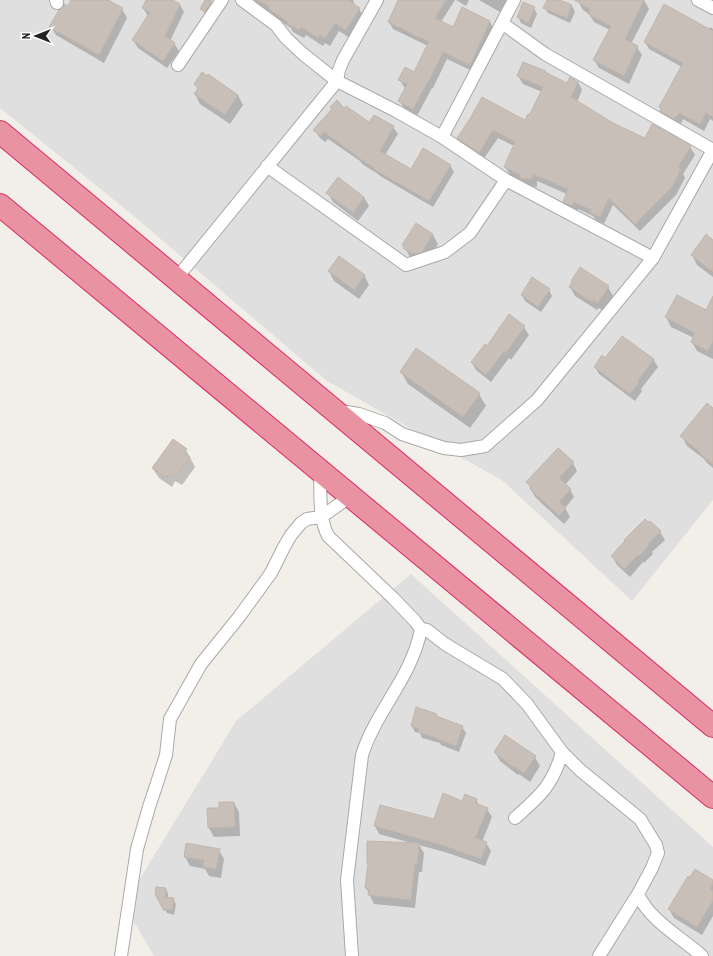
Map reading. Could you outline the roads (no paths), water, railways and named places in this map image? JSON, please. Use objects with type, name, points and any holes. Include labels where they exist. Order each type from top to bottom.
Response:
[{"type":"highway","points":[[0,132],[713,726]]},
{"type":"highway","points":[[0,205],[713,797]]},
{"type":"street","points":[[178,65],[222,0]]},
{"type":"street","points":[[242,0],[276,25],[286,38],[303,54],[337,81],[396,111],[442,137],[506,180],[653,258]]},
{"type":"street","points":[[176,279],[337,81],[338,70],[377,0]]},
{"type":"street","points":[[442,137],[514,0]]},
{"type":"street","points":[[698,0],[713,8]]},
{"type":"street","points":[[333,410],[359,414],[385,423],[402,434],[444,448],[461,450],[484,446],[537,400],[653,258],[713,150],[545,54],[502,23]]},
{"type":"street","points":[[267,166],[406,265],[445,252],[470,233],[506,180]]},
{"type":"street","points":[[320,470],[321,517],[323,526],[328,536],[415,621],[421,630],[419,643],[408,670],[376,720],[367,738],[362,755],[347,880],[352,956]]},
{"type":"street","points":[[121,956],[137,849],[148,807],[166,755],[170,719],[201,664],[239,617],[271,573],[291,536],[307,519],[321,517],[351,496]]},
{"type":"street","points":[[421,630],[427,630],[445,644],[503,679],[527,704],[562,752],[580,770],[640,819],[650,833],[656,845],[658,854],[638,894],[599,956]]},
{"type":"street","points":[[515,818],[540,796],[550,782],[562,752]]},
{"type":"street","points":[[638,894],[647,910],[702,956]]}]
